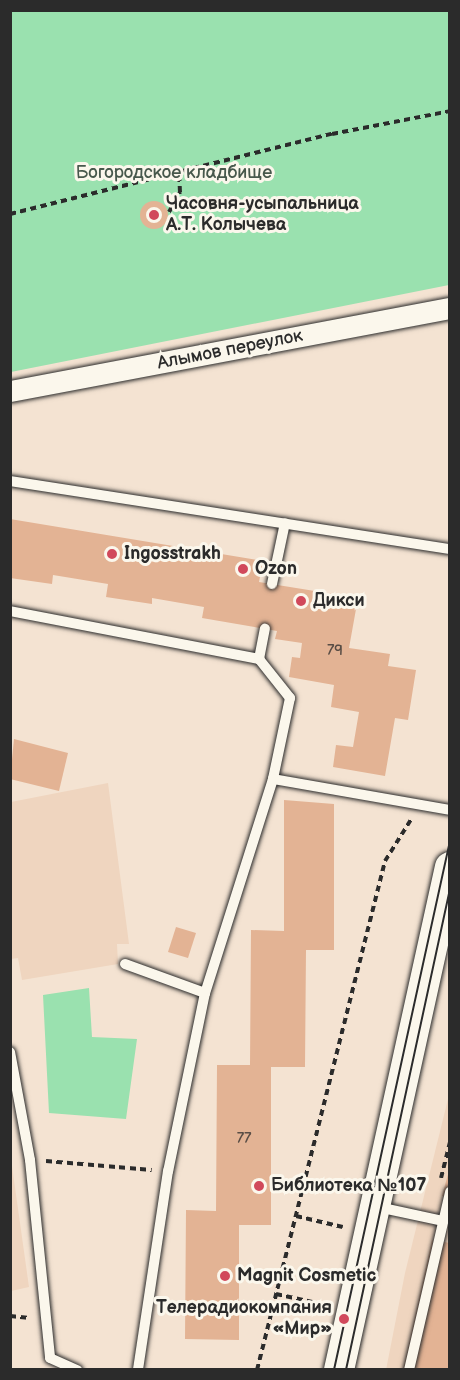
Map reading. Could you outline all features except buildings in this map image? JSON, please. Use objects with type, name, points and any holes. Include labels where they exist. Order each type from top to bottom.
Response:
[{"type":"main road","points":[[339,1370],[450,867]]},
{"type":"street","name":"Алымов переулок","points":[[10,392],[450,308]]},
{"type":"lane","points":[[10,481],[450,549]]},
{"type":"lane","points":[[272,584],[285,523]]},
{"type":"lane","points":[[10,611],[259,659],[290,698],[273,779],[205,993],[168,1171],[138,1370]]},
{"type":"lane","points":[[259,659],[265,629]]},
{"type":"lane","points":[[273,779],[450,810]]},
{"type":"lane","points":[[125,964],[205,993]]},
{"type":"lane","points":[[10,1052],[30,1160],[50,1358],[77,1370]]},
{"type":"lane","points":[[409,1370],[450,1192]]},
{"type":"lane","points":[[375,1206],[443,1221]]},
{"type":"path","points":[[10,214],[332,134],[450,111]]},
{"type":"path","points":[[169,212],[180,192],[179,172]]},
{"type":"path","points":[[257,1370],[386,861],[418,804]]},
{"type":"path","points":[[30,1160],[168,1171]]},
{"type":"path","points":[[296,1216],[343,1227]]},
{"type":"path","points":[[276,1294],[326,1305]]},
{"type":"shaded area","points":[[108,783],[129,944],[117,944],[118,964],[22,980],[18,958],[11,959],[11,802]]},
{"type":"shaded area","points":[[449,1095],[449,1369],[386,1370],[405,1273]]},
{"type":"shaded area","points":[[10,1152],[29,1287],[11,1291],[10,1291]]},
{"type":"green space","name":"Богородское кладбище","points":[[11,10],[449,11],[449,285],[11,372]]},
{"type":"green space","points":[[89,988],[92,1037],[137,1039],[126,1119],[49,1113],[43,995]]},
{"type":"tram line","points":[[334,1370],[450,841]]},
{"type":"tram line","points":[[346,1370],[450,891]]},
{"type":"place","name":"Часовня-усыпальница А.Т. Колычева","points":[[154,215]]},
{"type":"place","name":"Ingosstrakh","points":[[112,554]]},
{"type":"place","name":"Ozon","points":[[243,569]]},
{"type":"place","name":"Дикси","points":[[301,601]]},
{"type":"place","name":"Библиотека №107","points":[[259,1186]]},
{"type":"place","name":"Magnit Cosmetic","points":[[225,1276]]},
{"type":"place","name":"Телерадиокомпания «Мир»","points":[[344,1319]]}]
